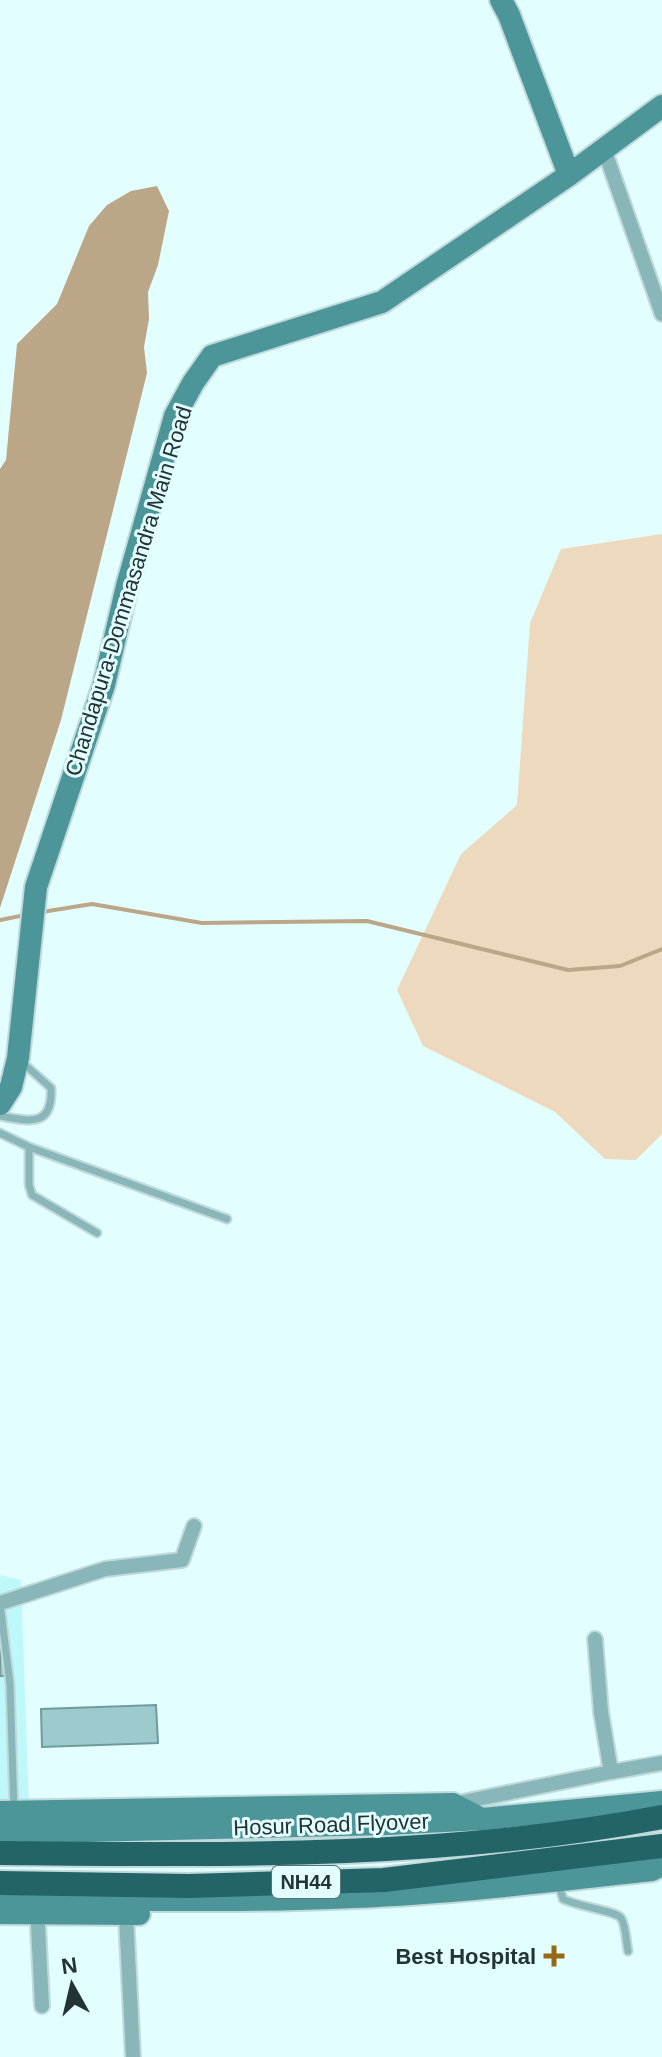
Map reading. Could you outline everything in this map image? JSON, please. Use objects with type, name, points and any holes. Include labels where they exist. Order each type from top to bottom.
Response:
[{"type":"highway","name":"Hosur Road Flyover","points":[[0,1853],[167,1855],[349,1852],[522,1840],[662,1817]]},
{"type":"highway","name":"NH44","points":[[0,1883],[189,1886],[384,1880],[662,1846]]},
{"type":"main road","points":[[501,0],[569,175]]},
{"type":"main road","name":"Chandapura-Dommasandra Main Road","points":[[0,1104],[11,1087],[18,1058],[36,887],[104,685],[127,586],[175,416],[193,383],[212,356],[382,302],[569,175],[662,106]]},
{"type":"main road","points":[[0,1833],[482,1819],[662,1802]]},
{"type":"main road","points":[[7,1812],[453,1804],[482,1819]]},
{"type":"main road","points":[[0,1913],[37,1907],[404,1894],[652,1870],[662,1865]]},
{"type":"main road","points":[[0,1899],[37,1907],[126,1915],[386,1909],[404,1894]]},
{"type":"street","points":[[604,149],[662,314]]},
{"type":"street","points":[[0,1603],[105,1569],[182,1560],[194,1526]]},
{"type":"street","points":[[595,1639],[601,1712],[611,1772]]},
{"type":"street","points":[[453,1804],[662,1763]]},
{"type":"street","points":[[37,1907],[42,2006]]},
{"type":"street","points":[[126,1915],[133,2057]]},
{"type":"lane","points":[[0,1116],[32,1121],[44,1116],[52,1104],[51,1088],[18,1058]]},
{"type":"lane","points":[[0,1133],[29,1147],[227,1219]]},
{"type":"lane","points":[[29,1147],[32,1195],[97,1233]]},
{"type":"lane","points":[[0,1603],[10,1684],[7,1812]]},
{"type":"lane","points":[[0,1684],[10,1684]]},
{"type":"lane","points":[[557,1880],[563,1899],[586,1908],[615,1912],[622,1919],[628,1951]]},
{"type":"shaded area","points":[[157,186],[169,211],[158,265],[148,292],[149,319],[144,347],[147,373],[61,720],[0,908],[0,469],[6,460],[17,344],[57,304],[89,226],[107,205],[131,191]]},
{"type":"shaded area","points":[[662,534],[662,1134],[636,1160],[605,1159],[555,1112],[423,1046],[397,990],[461,854],[517,805],[530,623],[561,549]]},
{"type":"shaded area","points":[[0,1575],[21,1580],[29,1809],[0,1809]]},
{"type":"building","points":[[0,1648],[3,1648],[4,1676],[0,1676]]},
{"type":"building","points":[[156,1705],[158,1743],[42,1747],[41,1709]]},
{"type":"waterway","points":[[42,912],[92,904],[202,923],[367,921],[568,970],[620,966],[662,949]]},
{"type":"waterway","points":[[0,920],[25,915]]},
{"type":"place","name":"Best Hospital","points":[[554,1956]]}]
